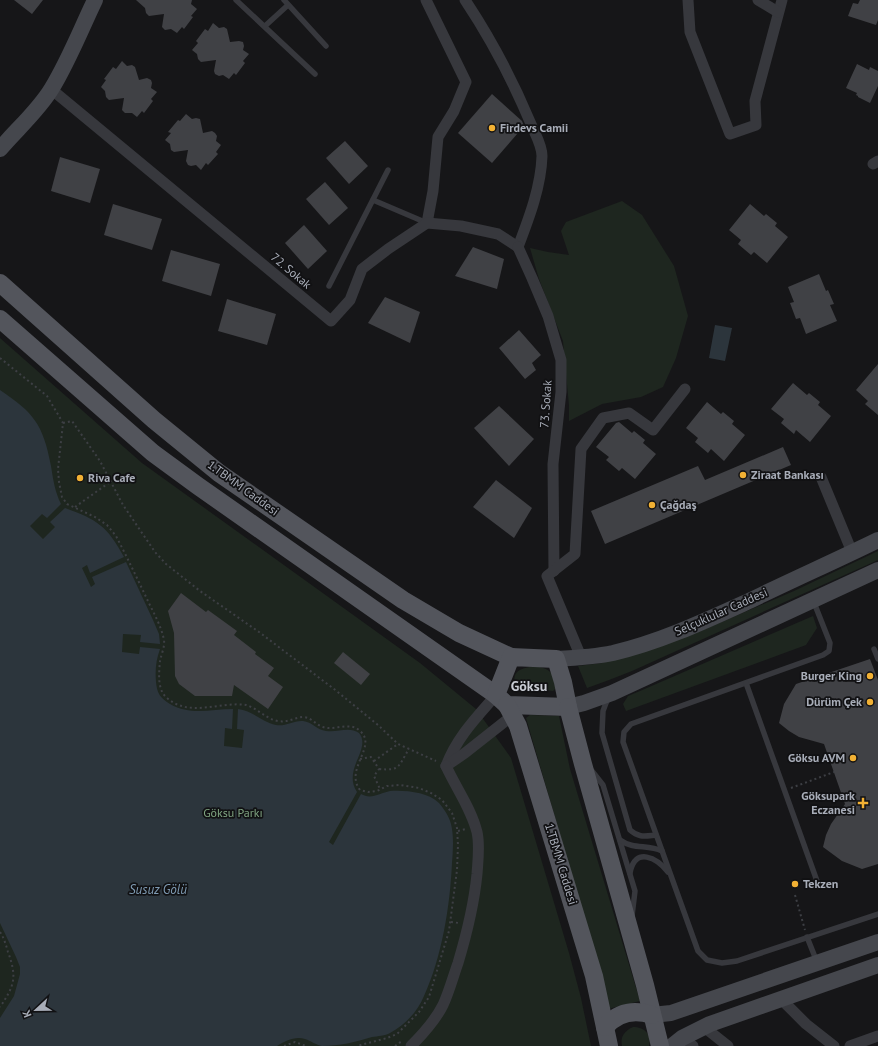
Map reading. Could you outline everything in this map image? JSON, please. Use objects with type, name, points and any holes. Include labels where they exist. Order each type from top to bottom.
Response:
[{"type":"main road","points":[[0,148],[35,110],[51,89],[65,64],[95,0]]},
{"type":"main road","name":"1.TBMM Caddesi","points":[[0,283],[154,420],[220,473],[403,600],[460,633],[511,657]]},
{"type":"main road","name":"1.TBMM Caddesi","points":[[0,319],[153,453],[505,705],[518,726],[582,934],[594,976],[609,1046]]},
{"type":"main road","name":"Selçuklular Caddesi","points":[[556,659],[606,654],[627,650],[668,636],[717,616],[878,540]]},
{"type":"main road","points":[[660,1046],[583,764],[568,707],[563,682],[556,659],[511,657],[505,705],[568,707],[612,693],[878,570]]},
{"type":"main road","points":[[605,1027],[616,1017],[629,1012],[637,1011],[652,1015],[671,1013],[818,964],[878,942]]},
{"type":"main road","points":[[818,964],[825,983]]},
{"type":"main road","points":[[682,1043],[704,1027],[878,965]]},
{"type":"street","points":[[426,0],[466,82],[454,111],[438,137],[433,192],[427,223],[461,226],[498,234],[518,247],[540,179],[542,155],[540,145],[521,100],[483,26],[465,0]]},
{"type":"street","points":[[688,0],[690,32],[730,134],[756,125],[756,101],[782,0]]},
{"type":"street","points":[[758,0],[778,12]]},
{"type":"street","name":"72. Sokak","points":[[51,89],[331,321],[350,300],[362,269],[388,249],[427,223]]},
{"type":"street","name":"73. Sokak","points":[[518,247],[548,316],[561,360],[562,392],[553,464],[554,571],[547,576],[581,657]]},
{"type":"street","points":[[554,571],[575,554],[580,449],[589,436],[603,418],[628,413],[653,430],[685,389]]},
{"type":"street","points":[[821,477],[852,552]]},
{"type":"street","points":[[408,1042],[425,1032],[442,1006],[452,984],[466,937],[475,894],[479,855],[477,832],[467,804],[454,784],[446,766],[451,751],[463,732],[505,705]]},
{"type":"street","points":[[446,766],[465,754],[505,705]]},
{"type":"street","points":[[781,999],[806,1024],[834,1046]]},
{"type":"street","points":[[704,1027],[728,1046]]},
{"type":"street","points":[[850,1046],[878,1036]]},
{"type":"lane","points":[[236,0],[315,74]]},
{"type":"lane","points":[[265,26],[286,2],[326,46]]},
{"type":"lane","points":[[329,286],[388,170]]},
{"type":"lane","points":[[373,200],[427,223]]},
{"type":"lane","points":[[813,600],[830,643],[829,651],[823,655],[631,724],[624,732],[623,742],[698,951],[707,960],[722,963],[737,961],[878,914]]},
{"type":"lane","points":[[874,649],[878,659]]},
{"type":"lane","points":[[746,683],[817,881]]},
{"type":"lane","points":[[612,693],[603,712],[602,733],[630,830],[643,837],[656,835]]},
{"type":"lane","points":[[583,764],[603,785],[635,891],[634,909],[629,930]]},
{"type":"lane","points":[[620,840],[631,846],[648,847],[662,851]]},
{"type":"lane","points":[[630,873],[633,863],[638,859],[648,857],[661,864],[671,875]]},
{"type":"lane","points":[[808,937],[818,964]]},
{"type":"path","points":[[0,358],[47,396],[63,423],[58,469],[58,482],[62,497],[67,504],[95,517],[107,525],[116,536],[158,622],[164,642],[160,661],[161,690],[166,698],[178,705],[190,708],[208,708],[232,704],[247,706],[277,721],[286,722],[298,717],[307,717],[321,727],[355,727],[362,732],[365,738],[363,754],[357,764],[356,773],[358,787],[360,790],[368,792],[387,786],[400,785],[419,788],[442,800],[452,813],[458,831],[457,870],[449,931],[429,997],[418,1013],[403,1030],[387,1038],[357,1046]]},
{"type":"path","points":[[63,423],[72,421],[100,461],[122,505],[155,552],[166,564],[200,591],[247,623],[334,689],[378,725],[398,744],[446,766]]},
{"type":"path","points":[[75,507],[110,482]]},
{"type":"path","points":[[374,761],[398,744]]},
{"type":"path","points":[[379,769],[392,770],[399,766],[409,749]]},
{"type":"path","points":[[363,754],[371,757],[379,769]]},
{"type":"path","points":[[360,759],[371,757]]},
{"type":"path","points":[[379,769],[374,776],[380,789]]},
{"type":"path","points":[[785,790],[834,772]]},
{"type":"path","points":[[458,831],[470,828]]},
{"type":"path","points":[[795,895],[808,937]]},
{"type":"path","points":[[459,928],[462,917]]},
{"type":"path","points":[[450,922],[460,924]]},
{"type":"path","points":[[0,932],[8,949],[15,973],[13,984],[0,1007]]},
{"type":"path","points":[[429,997],[432,1000]]},
{"type":"path","points":[[418,1013],[422,1016]]},
{"type":"path","points":[[408,1024],[411,1027]]},
{"type":"path","points":[[284,1046],[295,1042],[306,1046]]},
{"type":"path","points":[[395,1046],[408,1042]]},
{"type":"green space","points":[[622,201],[642,215],[674,266],[688,316],[676,358],[663,387],[641,397],[602,404],[569,421],[563,341],[539,279],[530,248],[569,255],[561,231],[566,222]]},
{"type":"green space","name":"Susuz Gölü","points":[[0,338],[142,463],[420,663],[476,709],[511,758],[569,953],[581,998],[591,1046],[0,1046]]},
{"type":"green space","points":[[878,551],[878,560],[632,671],[587,688],[578,666],[602,663],[696,633],[794,591]]},
{"type":"green space","points":[[813,616],[817,628],[806,645],[626,711],[623,704],[628,696]]},
{"type":"green space","points":[[535,666],[544,668],[550,672],[557,687],[553,691],[516,686],[516,673],[522,669]]},
{"type":"green space","points":[[530,715],[559,716],[570,769],[640,1001],[608,1009],[569,865],[526,718]]},
{"type":"green space","points":[[633,1027],[641,1028],[646,1032],[650,1042],[649,1046],[622,1046],[623,1035],[627,1030]]},
{"type":"water","points":[[715,325],[732,328],[725,361],[709,358]]},
{"type":"water","name":"Susuz Gölü","points":[[0,390],[29,413],[40,430],[48,452],[54,485],[61,504],[47,518],[42,514],[30,526],[43,539],[55,527],[50,522],[65,508],[86,516],[107,531],[124,557],[90,573],[87,565],[82,568],[91,587],[95,584],[92,577],[126,562],[159,634],[160,644],[140,642],[141,635],[123,634],[122,652],[139,654],[140,647],[160,649],[156,665],[156,682],[158,692],[164,700],[178,708],[193,711],[233,709],[232,729],[225,728],[224,746],[242,748],[244,730],[237,729],[238,709],[276,725],[303,721],[323,730],[351,730],[359,733],[362,739],[362,746],[354,767],[353,775],[353,784],[357,792],[329,842],[333,845],[361,794],[365,796],[376,796],[390,791],[416,792],[434,799],[446,813],[452,829],[453,848],[451,879],[444,931],[436,965],[421,1002],[410,1017],[396,1030],[388,1034],[360,1041],[328,1046],[322,1046],[305,1039],[298,1038],[277,1046],[0,1046],[0,1018],[14,996],[20,974],[20,967],[0,923]]},
{"type":"building","points":[[14,0],[43,0],[32,14]]},
{"type":"building","points":[[136,0],[192,0],[191,4],[197,9],[191,16],[193,17],[184,29],[182,27],[177,33],[171,29],[165,30],[162,27],[164,14],[149,16],[146,13],[145,8]]},
{"type":"building","points":[[860,0],[878,0],[878,20],[876,25],[848,16],[853,3],[858,4]]},
{"type":"building","points":[[213,23],[219,28],[224,27],[227,29],[230,42],[243,42],[243,50],[249,54],[243,61],[245,63],[236,75],[234,73],[229,79],[223,75],[219,76],[215,74],[214,71],[216,60],[201,62],[198,59],[197,54],[192,50],[198,43],[196,41],[205,29],[208,31]]},
{"type":"building","points":[[122,61],[127,66],[132,65],[135,67],[139,80],[147,78],[151,80],[151,88],[157,92],[151,99],[153,101],[144,113],[142,111],[137,117],[132,113],[125,113],[122,110],[124,98],[109,100],[106,97],[105,91],[101,87],[106,80],[104,79],[113,67],[116,69]]},
{"type":"building","points":[[857,64],[869,70],[870,67],[878,71],[878,86],[870,103],[858,97],[856,95],[857,93],[846,88]]},
{"type":"building","name":"Firdevs Camii","points":[[492,94],[522,121],[524,126],[492,163],[458,133]]},
{"type":"building","points":[[186,114],[192,119],[200,119],[203,133],[212,131],[215,133],[217,136],[216,141],[221,145],[216,152],[218,154],[208,165],[206,163],[201,170],[196,165],[188,165],[186,161],[188,150],[174,152],[171,150],[170,144],[165,140],[171,133],[168,132],[178,120],[180,121]]},
{"type":"building","points":[[345,141],[368,166],[349,184],[326,158]]},
{"type":"building","points":[[60,157],[100,169],[90,203],[51,191]]},
{"type":"building","points":[[325,182],[348,208],[329,225],[306,199]]},
{"type":"building","points":[[113,204],[162,219],[152,250],[104,235]]},
{"type":"building","points":[[750,204],[764,216],[766,214],[777,223],[775,226],[788,237],[767,263],[754,252],[751,255],[738,244],[741,240],[729,230]]},
{"type":"building","points":[[304,225],[327,251],[308,269],[285,243]]},
{"type":"building","points":[[473,247],[504,259],[497,289],[455,276]]},
{"type":"building","points":[[171,250],[220,264],[211,296],[162,281]]},
{"type":"building","points":[[819,274],[826,291],[828,290],[834,304],[830,305],[837,321],[806,334],[800,318],[796,319],[790,303],[794,302],[788,287]]},
{"type":"building","points":[[385,297],[420,312],[410,343],[368,323]]},
{"type":"building","points":[[227,299],[276,314],[267,345],[218,331]]},
{"type":"building","points":[[519,330],[541,355],[532,363],[536,370],[525,379],[499,348]]},
{"type":"building","points":[[878,364],[878,415],[865,404],[868,401],[856,390]]},
{"type":"building","points":[[793,383],[807,395],[809,393],[820,402],[818,405],[831,416],[810,442],[796,430],[794,434],[781,423],[784,419],[771,409]]},
{"type":"building","points":[[707,402],[721,414],[723,412],[734,421],[732,424],[745,435],[724,461],[711,449],[708,453],[695,442],[698,438],[686,428]]},
{"type":"building","points":[[499,406],[534,439],[509,466],[474,428]]},
{"type":"building","points":[[619,422],[632,433],[634,431],[645,440],[643,443],[656,454],[635,479],[622,468],[619,471],[606,460],[609,457],[596,447],[616,423]]},
{"type":"building","name":"Çağdaş","points":[[783,447],[791,465],[605,544],[591,511],[698,466],[705,480]]},
{"type":"building","points":[[496,480],[532,508],[514,538],[473,507]]},
{"type":"building","points":[[181,593],[206,612],[208,610],[237,631],[234,635],[256,652],[255,654],[274,668],[268,676],[283,687],[268,709],[234,685],[232,696],[195,696],[179,684],[175,676],[174,633],[168,611]]},
{"type":"building","points":[[343,652],[370,674],[361,685],[334,663]]},
{"type":"building","name":"Göksu AVM","points":[[870,659],[878,680],[878,864],[862,869],[842,861],[823,847],[831,824],[845,804],[824,744],[799,737],[779,723],[784,704],[796,684]]},
{"type":"place","name":"Firdevs Camii","points":[[492,128]]},
{"type":"place","name":"Ziraat Bankası","points":[[743,475]]},
{"type":"place","name":"Riva Cafe","points":[[80,478]]},
{"type":"place","name":"Çağdaş","points":[[652,505]]},
{"type":"place","name":"Burger King","points":[[870,676]]},
{"type":"place","name":"Dürüm Çek","points":[[870,702]]},
{"type":"place","name":"Göksu AVM","points":[[853,758]]},
{"type":"place","name":"Göksupark Eczanesi","points":[[863,803]]},
{"type":"place","name":"Tekzen","points":[[795,884]]},
{"type":"district","name":"Göksu","points":[[529,686]]},
{"type":"park label","name":"Göksu Parkı","points":[[233,813]]}]
